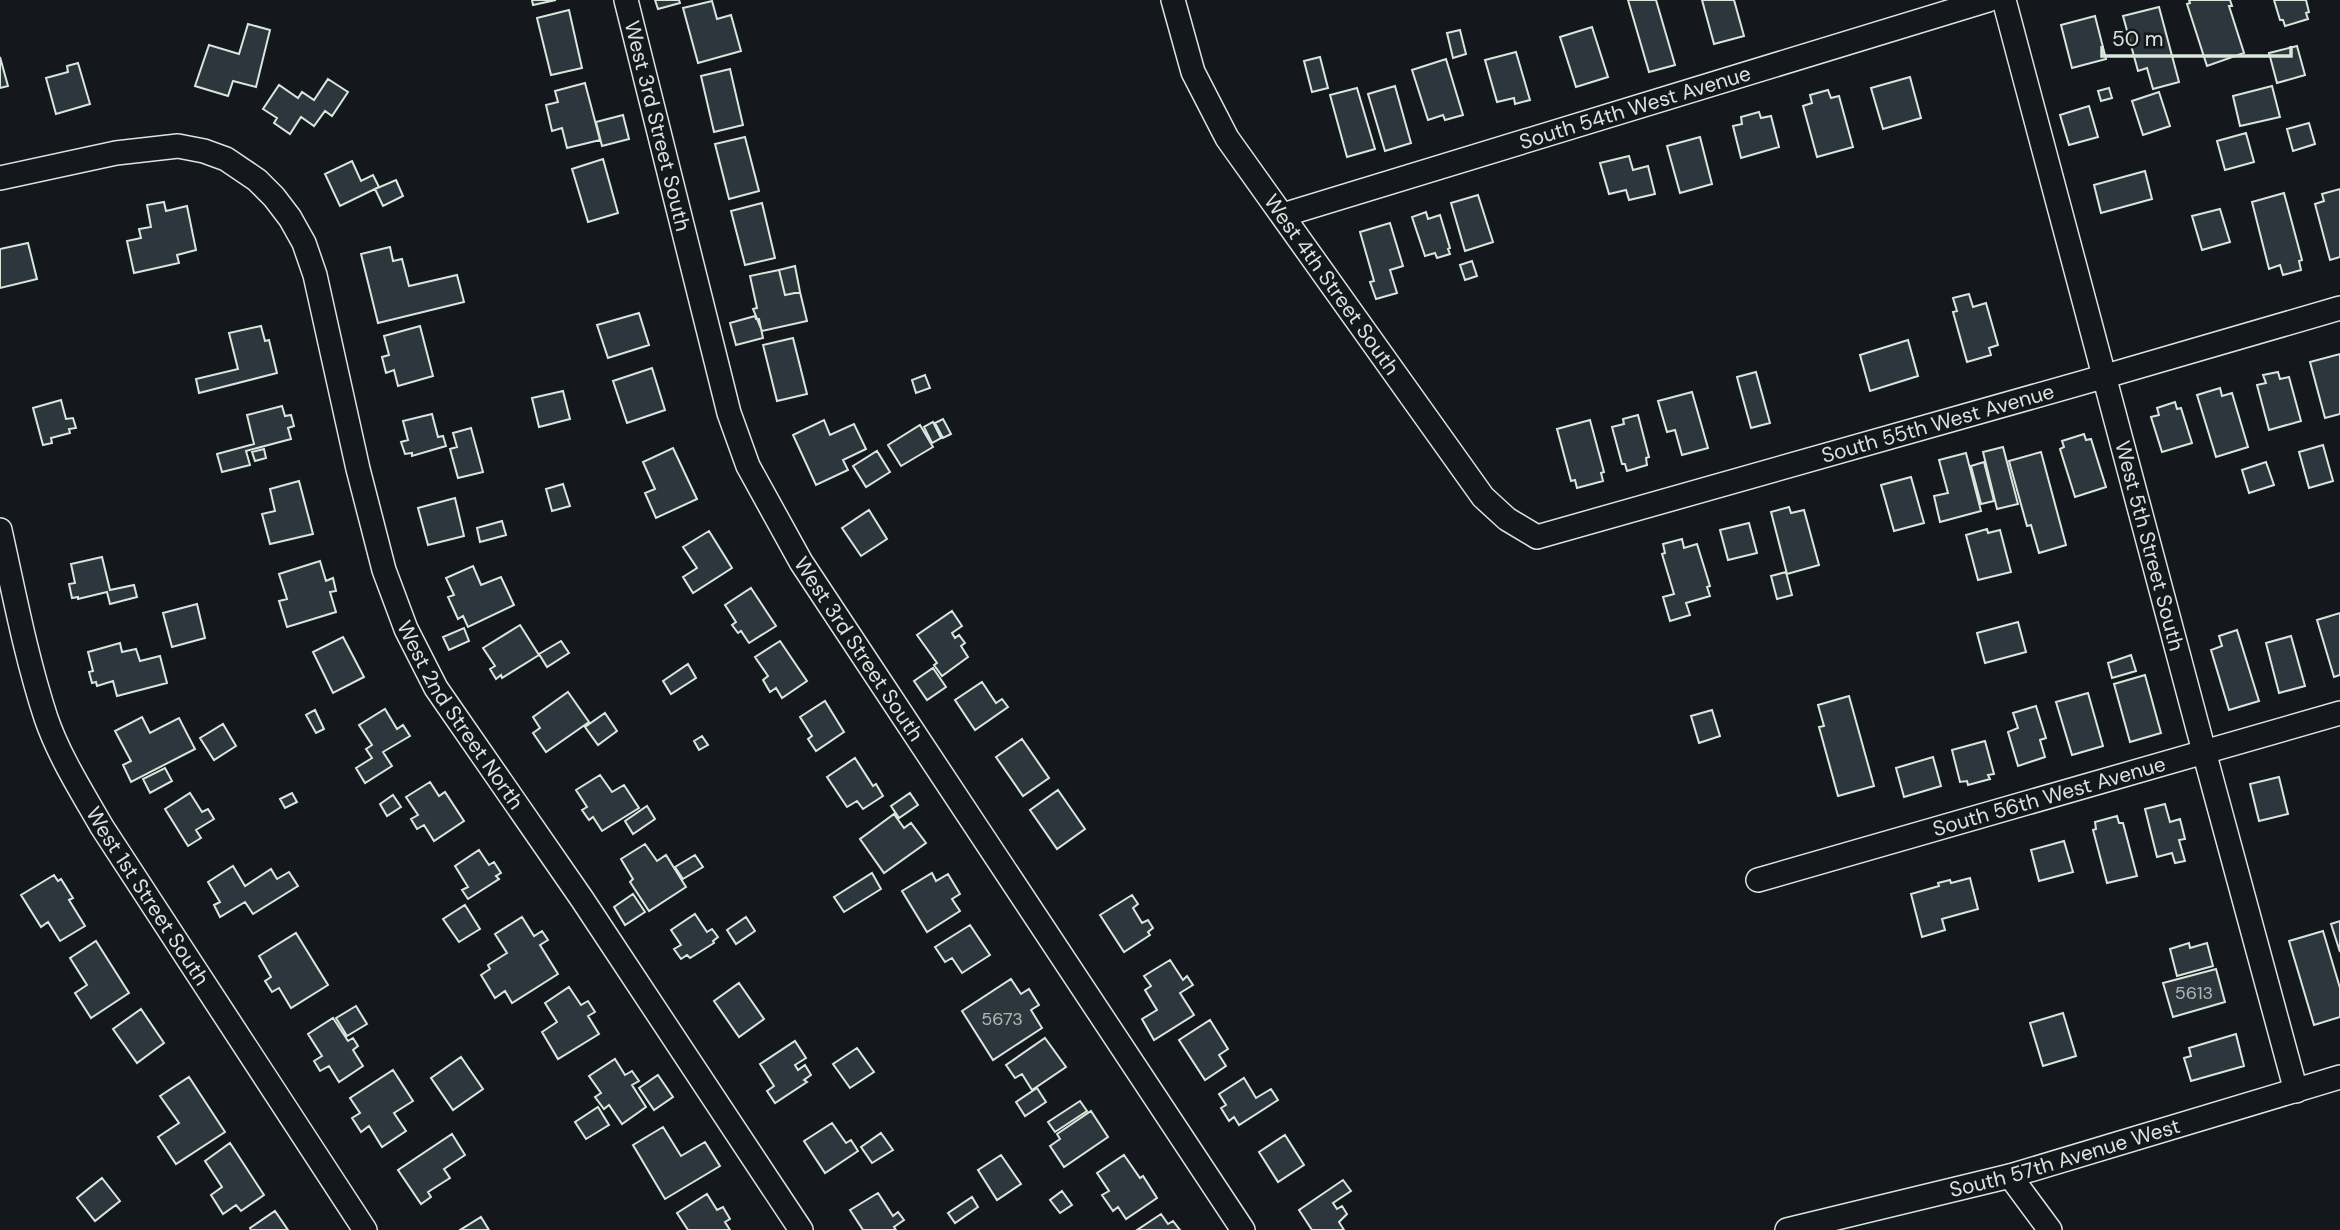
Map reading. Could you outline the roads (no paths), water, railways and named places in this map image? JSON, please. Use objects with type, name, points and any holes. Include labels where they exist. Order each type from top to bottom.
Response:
[{"type":"street","name":"West 3rd Street South","points":[[626,0],[729,413],[748,466],[801,562],[1243,1230]]},
{"type":"street","name":"West 4th Street South","points":[[1173,0],[1193,72],[1227,138],[1483,497],[1507,519],[1537,537]]},
{"type":"street","name":"South 54th West Avenue","points":[[1283,215],[1988,0]]},
{"type":"street","name":"West 5th Street South","points":[[2004,0],[2106,376],[2203,753],[2296,1091]]},
{"type":"street","name":"West 2nd Street North","points":[[0,177],[117,153],[178,146],[226,159],[257,180],[290,218],[304,243],[315,275],[358,469],[384,570],[406,629],[436,688],[582,899],[802,1230]]},
{"type":"street","name":"South 55th West Avenue","points":[[1537,537],[2340,308]]},
{"type":"street","name":"West 1st Street South","points":[[0,530],[47,719],[70,770],[102,827],[365,1230]]},
{"type":"street","name":"South 56th West Avenue","points":[[1758,880],[2340,713]]},
{"type":"street","name":"South 57th Avenue West","points":[[1787,1230],[2010,1176],[2340,1077]]},
{"type":"street","points":[[2010,1176],[2050,1230]]}]
